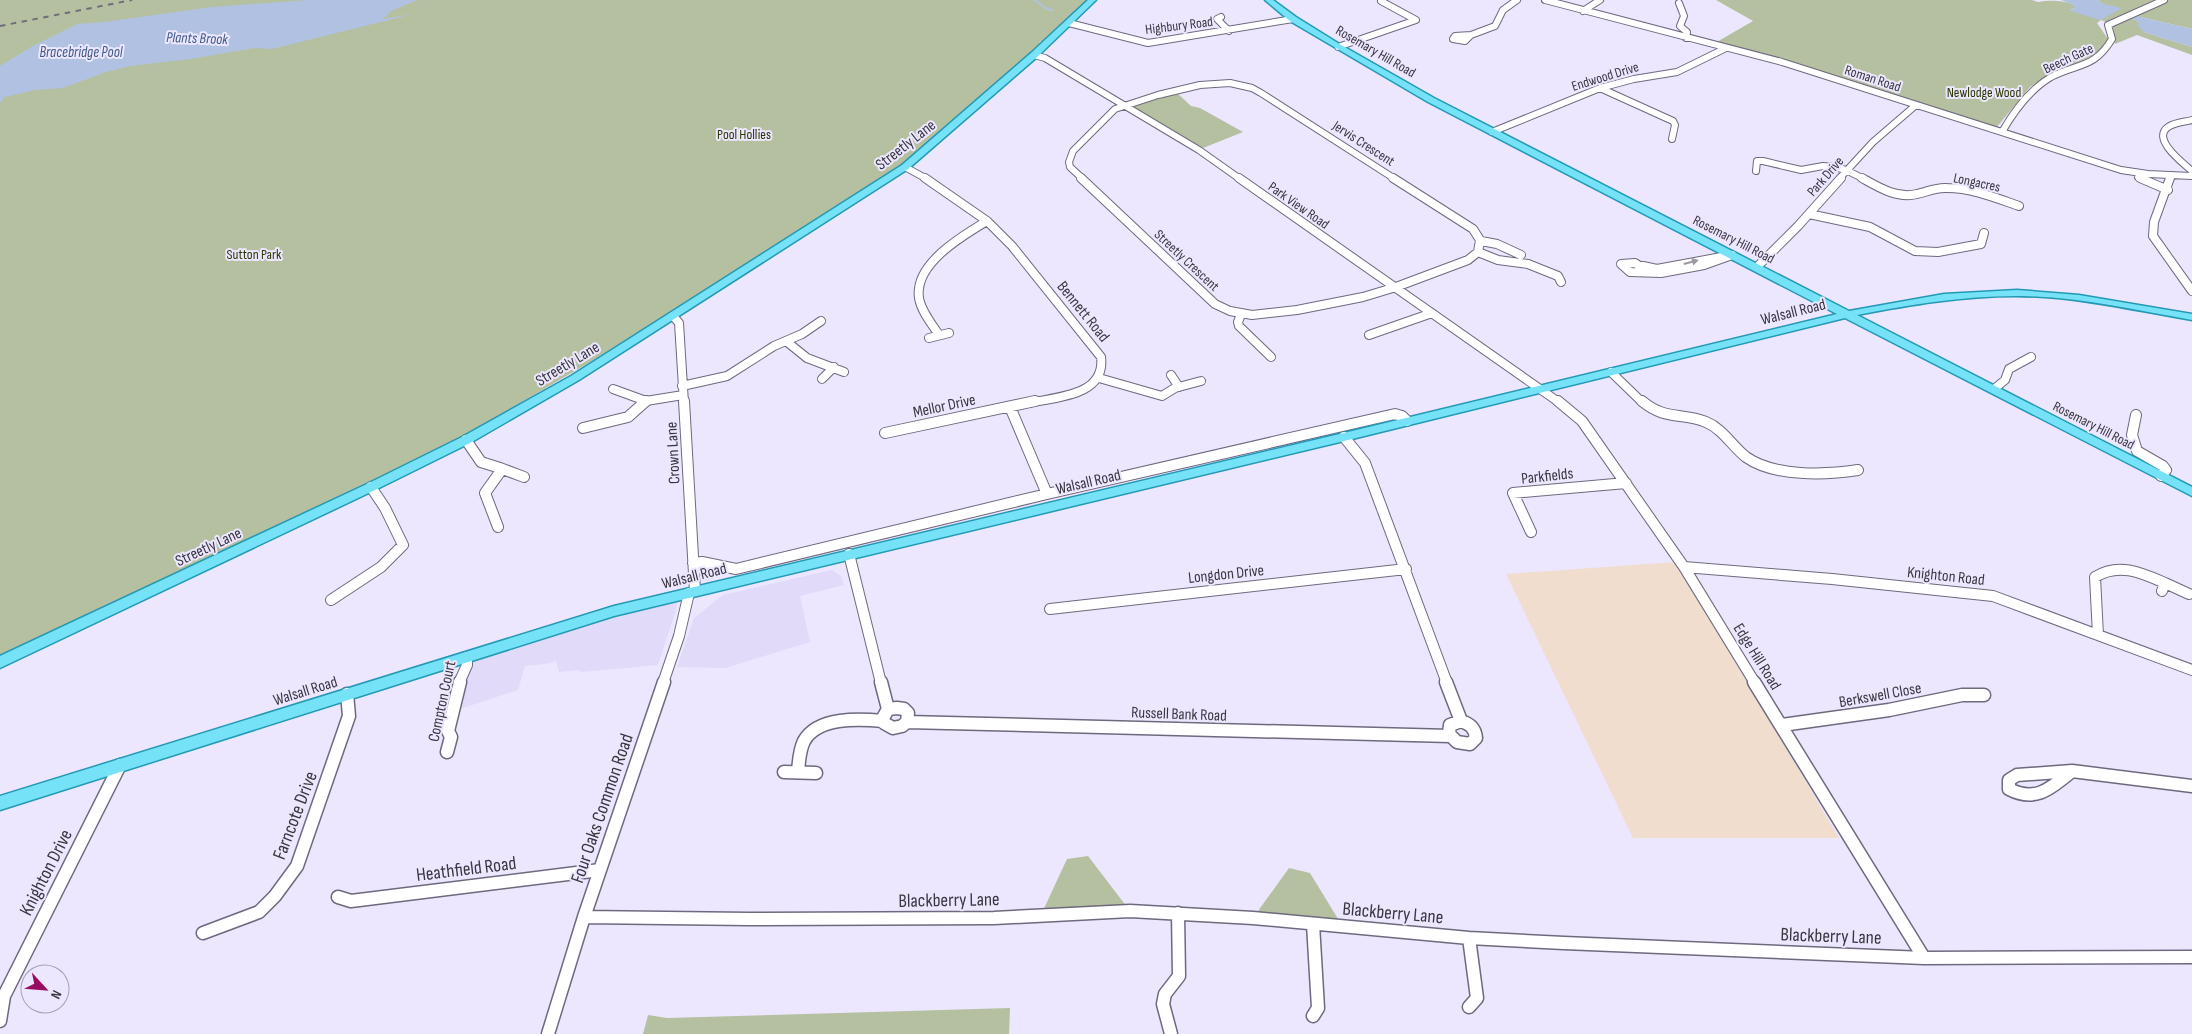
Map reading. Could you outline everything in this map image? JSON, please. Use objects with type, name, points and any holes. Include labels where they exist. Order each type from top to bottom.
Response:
[{"type":"main road","name":"Streetly Lane","points":[[0,662],[371,487],[466,440],[575,378],[905,167],[1034,55],[1092,0]]},
{"type":"main road","name":"Rosemary Hill Road","points":[[1270,0],[1293,19],[1338,47],[1431,100],[2192,492]]},
{"type":"main road","name":"Walsall Road","points":[[1,805],[120,765],[614,611],[1541,390],[1848,314],[1926,299],[1993,293],[2041,294],[2192,317]]},
{"type":"street","points":[[1471,35],[1495,26],[1499,15],[1510,2],[1517,0]]},
{"type":"street","name":"Roman Road","points":[[1545,0],[1782,62],[2121,170],[2171,176],[2192,176]]},
{"type":"street","points":[[1583,10],[1600,0]]},
{"type":"street","name":"Beech Gate","points":[[2002,132],[2008,121],[2036,88],[2053,76],[2098,60],[2106,52],[2112,39],[2108,25],[2164,0]]},
{"type":"street","points":[[1338,47],[1416,20],[1381,1]]},
{"type":"street","points":[[1686,38],[1687,32],[1680,26],[1684,16],[1680,4],[1690,7]]},
{"type":"street","points":[[1221,17],[1217,19],[1229,31]]},
{"type":"street","name":"Highbury Road","points":[[1069,22],[1148,43],[1293,19]]},
{"type":"street","name":"Endwood Drive","points":[[1492,132],[1600,88],[1634,79],[1677,72],[1726,48]]},
{"type":"street","name":"Park View Road","points":[[1034,55],[1045,58],[1199,150],[1541,390]]},
{"type":"street","name":"Jervis Crescent","points":[[1125,106],[1169,91],[1205,84],[1230,83],[1252,88],[1473,228],[1478,233],[1481,241]]},
{"type":"street","points":[[1600,88],[1670,119],[1675,125],[1672,139]]},
{"type":"street","name":"Park Drive","points":[[1757,267],[1810,214],[1846,170],[1880,136],[1916,105]]},
{"type":"street","name":"Streetly Crescent","points":[[1125,106],[1109,113],[1073,151],[1069,162],[1070,167],[1215,304],[1241,314],[1262,315],[1296,310],[1396,288]]},
{"type":"street","points":[[2192,120],[2169,127],[2163,134],[2163,140],[2167,147],[2192,171]]},
{"type":"street","points":[[1666,130],[1674,131]]},
{"type":"street","name":"Longacres","points":[[1756,171],[1757,161],[1771,161],[1795,170],[1810,171],[1823,166],[1846,170],[1891,193],[1908,196],[1921,194],[1937,188],[1954,189],[1986,195],[2019,206]]},
{"type":"street","name":"Bennett Road","points":[[905,167],[918,173],[987,221],[1012,246],[1101,357],[1104,368],[1099,378]]},
{"type":"street","points":[[2121,170],[2168,190]]},
{"type":"street","points":[[2171,176],[2168,190],[2152,228],[2153,236],[2192,291]]},
{"type":"street","points":[[1810,214],[1870,227],[1915,251],[1938,252],[1962,249],[1981,244],[1984,234]]},
{"type":"street","points":[[939,335],[919,297],[920,281],[928,265],[987,221]]},
{"type":"street","points":[[1396,288],[1468,260],[1478,252],[1481,241],[1497,244],[1521,255]]},
{"type":"street","points":[[1478,252],[1498,260],[1528,264],[1559,279],[1568,275]]},
{"type":"street","points":[[1645,268],[1657,270],[1732,255]]},
{"type":"street","points":[[1376,342],[1367,332],[1432,313]]},
{"type":"street","points":[[1241,314],[1238,322],[1239,326],[1271,357]]},
{"type":"street","name":"Crown Lane","points":[[673,316],[678,323],[683,391],[693,564],[692,592]]},
{"type":"street","points":[[583,428],[628,417],[646,401],[727,376],[774,346],[814,324]]},
{"type":"street","points":[[929,338],[949,333]]},
{"type":"street","points":[[786,341],[807,358],[844,372]]},
{"type":"street","points":[[1994,390],[2005,380],[2009,369],[2031,357]]},
{"type":"street","points":[[822,379],[834,367]]},
{"type":"street","points":[[1611,372],[1652,409],[1664,415],[1707,423],[1718,430],[1748,459],[1758,465],[1775,469],[1829,475],[1858,470]]},
{"type":"street","points":[[1170,375],[1179,387]]},
{"type":"street","points":[[1047,494],[1010,407],[1075,393],[1089,387],[1099,378],[1158,399],[1179,387],[1201,381]]},
{"type":"street","points":[[613,389],[646,401]]},
{"type":"street","name":"Edge Hill Road","points":[[1541,390],[1570,410],[1582,421],[1684,567],[1924,958]]},
{"type":"street","name":"Mellor Drive","points":[[885,433],[1010,407]]},
{"type":"street","name":"Walsall Road","points":[[693,564],[702,562],[736,569],[1047,494],[1395,414],[1402,416],[1407,421]]},
{"type":"street","points":[[2136,414],[2132,435],[2137,451],[2163,466],[2166,470],[2161,476]]},
{"type":"street","name":"Russell Bank Road","points":[[886,715],[889,727],[893,728],[902,726],[907,722],[1450,736],[1458,743],[1470,744],[1476,738],[1473,727],[1461,721],[1365,463],[1344,437]]},
{"type":"street","points":[[466,440],[481,462],[524,477]]},
{"type":"street","points":[[498,527],[484,493],[500,472],[500,468]]},
{"type":"street","name":"Parkfields","points":[[1531,532],[1513,494],[1626,482]]},
{"type":"street","points":[[332,600],[388,562],[404,546],[385,508],[371,487]]},
{"type":"street","points":[[849,554],[886,715]]},
{"type":"street","name":"Knighton Road","points":[[1684,567],[1842,580],[1994,596],[2192,670]]},
{"type":"street","points":[[2098,635],[2095,576],[2103,570],[2118,568],[2141,573],[2164,587],[2189,594]]},
{"type":"street","name":"Longdon Drive","points":[[1050,609],[1406,569]]},
{"type":"street","name":"Four Oaks Common Road","points":[[548,1034],[584,917],[679,636],[692,592]]},
{"type":"street","name":"Compton Court","points":[[447,752],[451,737],[448,731],[459,683],[467,666],[467,657]]},
{"type":"street","name":"Farncote Drive","points":[[203,933],[258,912],[275,896],[297,866],[349,716],[347,694]]},
{"type":"street","name":"Berkswell Close","points":[[1782,725],[1889,710],[1962,695],[1984,695]]},
{"type":"street","points":[[798,772],[802,737],[819,728],[842,721],[886,715],[901,707],[908,713],[907,722]]},
{"type":"street","points":[[1450,736],[1448,729],[1450,724],[1461,721]]},
{"type":"street","name":"Knighton Drive","points":[[0,1021],[2,997],[120,765]]},
{"type":"street","points":[[784,772],[816,773]]},
{"type":"street","points":[[2072,772],[2192,786]]},
{"type":"street","name":"Heathfield Road","points":[[338,897],[351,901],[600,870]]},
{"type":"street","name":"Blackberry Lane","points":[[584,917],[994,918],[1130,911],[1253,918],[1469,938],[1924,958],[2192,957]]},
{"type":"street","points":[[1171,1034],[1163,1004],[1165,994],[1180,976],[1178,913]]},
{"type":"street","points":[[1313,924],[1318,1008],[1313,1016]]},
{"type":"street","points":[[1469,938],[1477,998],[1469,1007]]},
{"type":"shaded area","points":[[1676,562],[1839,838],[1633,838],[1506,574]]},
{"type":"shaded area","points":[[832,570],[841,576],[844,585],[800,596],[810,642],[725,668],[677,667],[694,618],[723,595]]},
{"type":"shaded area","points":[[675,601],[677,604],[675,613],[658,665],[581,672],[579,670],[559,672],[556,661],[525,666],[518,690],[460,709],[465,675],[473,662],[622,613]]},
{"type":"green space","name":"Pool Hollies","points":[[0,0],[1088,0],[1044,41],[1039,42],[1041,43],[1027,57],[919,152],[872,185],[592,361],[462,437],[231,549],[0,656]]},
{"type":"green space","name":"Newlodge Wood","points":[[1716,0],[2032,0],[2038,2],[2066,2],[2074,5],[2074,8],[2070,10],[2103,4],[2098,0],[2160,0],[2108,23],[2101,20],[2097,23],[2108,39],[2092,60],[2047,76],[2030,87],[1996,128],[1715,43],[1753,21]]},
{"type":"green space","points":[[2166,0],[2192,0],[2192,29],[2132,15]]},
{"type":"green space","points":[[2129,16],[2140,23],[2144,32],[2192,47],[2192,55],[2137,35],[2115,44],[2111,26]]},
{"type":"green space","points":[[1175,91],[1191,106],[1200,108],[1243,132],[1203,148],[1134,107]]},
{"type":"green space","points":[[1088,856],[1130,911],[1041,915],[1067,859]]},
{"type":"green space","points":[[1289,868],[1310,873],[1343,927],[1253,918]]},
{"type":"green space","points":[[1010,1008],[1009,1034],[643,1034],[648,1015],[667,1018]]},
{"type":"water","name":"Bracebridge Pool","points":[[308,0],[417,0],[391,11],[383,19],[413,14],[272,49],[255,48],[191,59],[130,66],[106,72],[63,88],[35,90],[5,97],[0,103],[0,66],[31,47],[77,24],[212,7]]},
{"type":"water","points":[[2061,0],[2098,0],[2103,4],[2122,8],[2101,20],[2070,11],[2074,8],[2074,5]]},
{"type":"water","points":[[2132,15],[2192,29],[2192,47],[2144,32],[2137,25],[2140,23],[2129,16]]},
{"type":"waterway","points":[[1034,0],[1047,9],[1053,10]]},
{"type":"railway","points":[[0,26],[132,0]]},
{"type":"water label","name":"Plants Brook","points":[[197,38]]},
{"type":"park label","name":"Sutton Park","points":[[254,254]]}]
